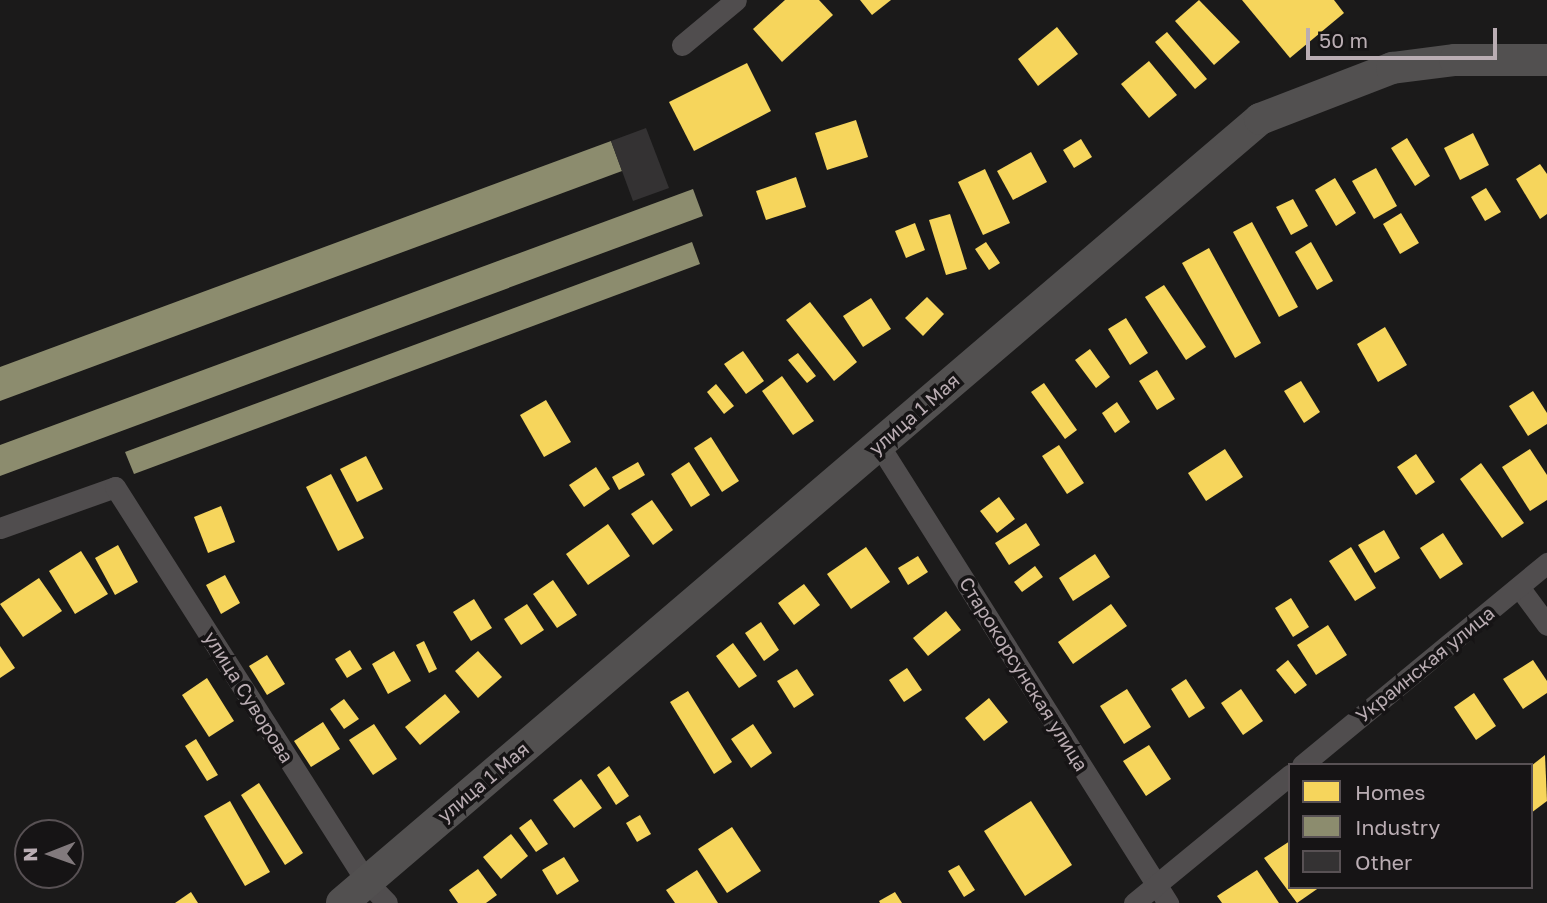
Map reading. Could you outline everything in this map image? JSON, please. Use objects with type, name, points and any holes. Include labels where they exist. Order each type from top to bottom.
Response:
[{"type":"street","points":[[682,45],[736,0]]},
{"type":"street","name":"улица 1 Мая","points":[[342,903],[376,892],[879,445],[1259,119],[1392,68],[1455,60],[1547,60]]},
{"type":"street","name":"Старокорсунская улица","points":[[879,445],[1168,903]]},
{"type":"street","name":"улица Суворова","points":[[0,528],[116,487],[376,892]]},
{"type":"street","name":"Украинская улица","points":[[1304,763],[1547,564]]},
{"type":"street","points":[[1519,587],[1547,625]]},
{"type":"street","points":[[1134,903],[1288,777]]},
{"type":"building: Homes","points":[[785,0],[819,0],[833,15],[782,62],[753,29]]},
{"type":"building: Homes","points":[[860,0],[891,0],[872,15]]},
{"type":"building: Homes","points":[[1199,0],[1240,42],[1214,65],[1175,21]]},
{"type":"building: Homes","points":[[1242,0],[1334,0],[1344,13],[1290,58]]},
{"type":"building: Homes","points":[[1057,27],[1078,54],[1038,86],[1018,59]]},
{"type":"building: Homes","points":[[1167,32],[1207,79],[1195,89],[1155,42]]},
{"type":"building: Homes","points":[[1149,61],[1177,95],[1149,118],[1121,84]]},
{"type":"building: Homes","points":[[747,63],[771,111],[694,151],[669,102]]},
{"type":"building: Homes","points":[[856,120],[868,157],[827,170],[815,133]]},
{"type":"building: Homes","points":[[1473,133],[1489,165],[1460,180],[1444,148]]},
{"type":"building: Homes","points":[[1407,138],[1430,176],[1415,186],[1391,148]]},
{"type":"building: Homes","points":[[1081,139],[1092,157],[1074,168],[1063,150]]},
{"type":"building: Homes","points":[[1031,152],[1047,182],[1013,200],[997,171]]},
{"type":"building: Homes","points":[[1540,164],[1547,174],[1547,214],[1540,219],[1516,179]]},
{"type":"building: Homes","points":[[1376,168],[1397,206],[1374,219],[1352,181]]},
{"type":"building: Homes","points":[[985,169],[1010,223],[983,235],[958,182]]},
{"type":"building: Homes","points":[[796,177],[806,207],[766,220],[756,191]]},
{"type":"building: Homes","points":[[1335,178],[1356,213],[1336,226],[1315,190]]},
{"type":"building: Homes","points":[[1486,188],[1501,212],[1485,221],[1471,197]]},
{"type":"building: Homes","points":[[1293,199],[1308,226],[1291,235],[1276,207]]},
{"type":"building: Homes","points":[[1401,213],[1419,243],[1400,254],[1383,224]]},
{"type":"building: Homes","points":[[950,214],[967,269],[946,275],[929,220]]},
{"type":"building: Homes","points":[[1252,222],[1298,307],[1279,317],[1233,232]]},
{"type":"building: Homes","points":[[915,223],[925,250],[906,258],[895,231]]},
{"type":"building: Homes","points":[[986,242],[1000,263],[989,270],[975,249]]},
{"type":"building: Homes","points":[[1311,242],[1333,281],[1317,290],[1295,252]]},
{"type":"building: Homes","points":[[1209,248],[1261,343],[1235,358],[1182,263]]},
{"type":"building: Homes","points":[[1164,285],[1206,347],[1186,360],[1145,297]]},
{"type":"building: Homes","points":[[927,297],[944,314],[923,336],[905,318]]},
{"type":"building: Homes","points":[[871,298],[891,329],[863,347],[843,316]]},
{"type":"building: Homes","points":[[810,302],[857,362],[834,381],[786,320]]},
{"type":"building: Homes","points":[[1126,318],[1148,353],[1130,365],[1108,329]]},
{"type":"building: Homes","points":[[1385,327],[1407,365],[1378,382],[1357,344]]},
{"type":"building: Homes","points":[[1090,349],[1110,377],[1096,388],[1075,360]]},
{"type":"building: Homes","points":[[743,351],[764,381],[746,394],[724,364]]},
{"type":"building: Homes","points":[[798,353],[816,376],[807,383],[788,360]]},
{"type":"building: Homes","points":[[1157,370],[1175,399],[1157,410],[1139,381]]},
{"type":"building: Homes","points":[[782,376],[814,421],[793,435],[762,391]]},
{"type":"building: Homes","points":[[1301,381],[1320,412],[1304,423],[1284,391]]},
{"type":"building: Homes","points":[[1044,383],[1077,430],[1065,439],[1031,392]]},
{"type":"building: Homes","points":[[716,384],[734,406],[724,414],[707,392]]},
{"type":"building: Homes","points":[[1533,391],[1547,413],[1547,424],[1528,436],[1509,406]]},
{"type":"building: Homes","points":[[546,400],[571,442],[544,457],[520,415]]},
{"type":"building: Homes","points":[[1117,402],[1130,422],[1115,433],[1102,413]]},
{"type":"building: Homes","points":[[711,437],[739,481],[722,492],[694,448]]},
{"type":"building: Homes","points":[[1059,445],[1084,483],[1067,494],[1042,456]]},
{"type":"building: Homes","points":[[1225,449],[1243,477],[1206,501],[1188,473]]},
{"type":"building: Homes","points":[[1530,449],[1547,475],[1547,500],[1530,511],[1502,467]]},
{"type":"building: Homes","points":[[1416,454],[1435,482],[1416,495],[1397,467]]},
{"type":"building: Homes","points":[[366,456],[383,489],[357,502],[340,469]]},
{"type":"building: Homes","points":[[638,462],[645,475],[619,490],[612,477]]},
{"type":"building: Homes","points":[[689,462],[710,495],[691,507],[671,474]]},
{"type":"building: Homes","points":[[1481,463],[1524,523],[1502,538],[1460,479]]},
{"type":"building: Homes","points":[[596,467],[610,489],[584,507],[569,485]]},
{"type":"building: Homes","points":[[331,474],[364,538],[338,551],[306,487]]},
{"type":"building: Homes","points":[[999,497],[1015,519],[997,533],[980,511]]},
{"type":"building: Homes","points":[[652,500],[673,530],[653,545],[631,514]]},
{"type":"building: Homes","points":[[221,506],[235,542],[208,553],[194,517]]},
{"type":"building: Homes","points":[[1026,523],[1040,545],[1009,565],[995,543]]},
{"type":"building: Homes","points":[[608,524],[630,556],[588,585],[566,554]]},
{"type":"building: Homes","points":[[1384,530],[1400,558],[1375,573],[1358,545]]},
{"type":"building: Homes","points":[[1443,533],[1463,564],[1440,579],[1420,548]]},
{"type":"building: Homes","points":[[118,545],[138,582],[115,595],[95,558]]},
{"type":"building: Homes","points":[[866,547],[890,582],[851,609],[827,574]]},
{"type":"building: Homes","points":[[1351,547],[1376,588],[1355,601],[1329,561]]},
{"type":"building: Homes","points":[[81,551],[108,594],[75,614],[49,571]]},
{"type":"building: Homes","points":[[1095,554],[1110,577],[1073,601],[1059,578]]},
{"type":"building: Homes","points":[[918,556],[928,572],[908,585],[898,568]]},
{"type":"building: Homes","points":[[1035,566],[1043,577],[1022,592],[1014,582]]},
{"type":"building: Homes","points":[[225,575],[240,603],[221,614],[206,585]]},
{"type":"building: Homes","points":[[39,578],[62,611],[23,637],[0,604]]},
{"type":"building: Homes","points":[[553,580],[577,615],[557,628],[533,594]]},
{"type":"building: Homes","points":[[804,584],[820,605],[794,625],[778,603]]},
{"type":"building: Homes","points":[[1291,598],[1309,627],[1293,637],[1275,608]]},
{"type":"building: Homes","points":[[474,599],[492,628],[471,641],[453,612]]},
{"type":"building: Homes","points":[[527,604],[544,630],[521,645],[504,619]]},
{"type":"building: Homes","points":[[1111,604],[1127,626],[1073,664],[1058,642]]},
{"type":"building: Homes","points":[[946,611],[961,630],[928,656],[913,638]]},
{"type":"building: Homes","points":[[761,622],[779,650],[764,661],[745,633]]},
{"type":"building: Homes","points":[[1328,625],[1347,655],[1316,675],[1297,645]]},
{"type":"building: Homes","points":[[424,641],[437,669],[429,673],[416,645]]},
{"type":"building: Homes","points":[[733,643],[757,676],[739,688],[716,656]]},
{"type":"building: Homes","points":[[0,646],[15,668],[0,678]]},
{"type":"building: Homes","points":[[350,650],[362,669],[347,678],[335,659]]},
{"type":"building: Homes","points":[[394,651],[411,681],[388,694],[372,664]]},
{"type":"building: Homes","points":[[478,651],[502,677],[478,698],[455,671]]},
{"type":"building: Homes","points":[[267,655],[285,684],[267,695],[249,666]]},
{"type":"building: Homes","points":[[1288,660],[1307,685],[1295,694],[1276,670]]},
{"type":"building: Homes","points":[[1533,660],[1547,681],[1547,693],[1523,709],[1503,679]]},
{"type":"building: Homes","points":[[907,668],[922,690],[904,702],[889,680]]},
{"type":"building: Homes","points":[[797,669],[814,695],[794,708],[777,681]]},
{"type":"building: Homes","points":[[207,678],[234,721],[209,737],[182,695]]},
{"type":"building: Homes","points":[[1186,679],[1205,708],[1189,718],[1171,689]]},
{"type":"building: Homes","points":[[1127,689],[1151,727],[1124,744],[1100,706]]},
{"type":"building: Homes","points":[[1241,689],[1263,721],[1243,735],[1221,703]]},
{"type":"building: Homes","points":[[688,691],[732,762],[714,774],[670,702]]},
{"type":"building: Homes","points":[[1474,693],[1496,726],[1476,740],[1454,707]]},
{"type":"building: Homes","points":[[445,694],[460,712],[420,745],[405,727]]},
{"type":"building: Homes","points":[[989,698],[1008,722],[984,741],[965,718]]},
{"type":"building: Homes","points":[[344,699],[359,719],[344,729],[330,709]]},
{"type":"building: Homes","points":[[323,722],[340,749],[311,767],[294,741]]},
{"type":"building: Homes","points":[[374,724],[397,759],[373,775],[349,740]]},
{"type":"building: Homes","points":[[753,724],[772,753],[751,768],[731,739]]},
{"type":"building: Homes","points":[[196,739],[218,775],[207,781],[185,746]]},
{"type":"building: Homes","points":[[1149,745],[1171,779],[1146,796],[1123,761]]},
{"type":"building: Homes","points":[[1545,755],[1547,801],[1533,812],[1533,764]]},
{"type":"building: Homes","points":[[609,766],[629,796],[616,805],[597,775]]},
{"type":"building: Homes","points":[[581,779],[602,808],[574,828],[553,800]]},
{"type":"building: Homes","points":[[259,783],[303,853],[285,865],[241,795]]},
{"type":"building: Homes","points":[[230,801],[270,872],[245,886],[204,816]]},
{"type":"building: Homes","points":[[1031,801],[1072,865],[1025,896],[984,831]]},
{"type":"building: Homes","points":[[640,815],[651,834],[637,842],[626,823]]},
{"type":"building: Homes","points":[[531,819],[548,844],[536,852],[519,828]]},
{"type":"building: Homes","points":[[732,827],[761,871],[727,893],[698,849]]},
{"type":"building: Homes","points":[[511,834],[528,856],[501,879],[483,857]]},
{"type":"building: Homes","points":[[1288,842],[1288,889],[1317,889],[1297,903],[1264,858]]},
{"type":"building: Homes","points":[[564,857],[579,881],[557,895],[542,870]]},
{"type":"building: Homes","points":[[959,865],[975,890],[964,897],[948,871]]},
{"type":"building: Homes","points":[[478,869],[497,895],[486,903],[458,903],[449,890]]},
{"type":"building: Homes","points":[[697,870],[718,903],[675,903],[666,890]]},
{"type":"building: Homes","points":[[1257,870],[1279,903],[1222,903],[1217,896]]},
{"type":"building: Homes","points":[[191,892],[198,903],[175,903]]},
{"type":"building: Homes","points":[[895,892],[902,903],[880,903],[879,901]]},
{"type":"building: Industry","points":[[611,141],[622,171],[0,401],[0,367]]},
{"type":"building: Industry","points":[[693,189],[703,216],[0,476],[0,445]]},
{"type":"building: Industry","points":[[692,242],[700,264],[134,474],[125,452]]},
{"type":"building: Other","points":[[646,128],[669,188],[633,201],[611,141]]}]
